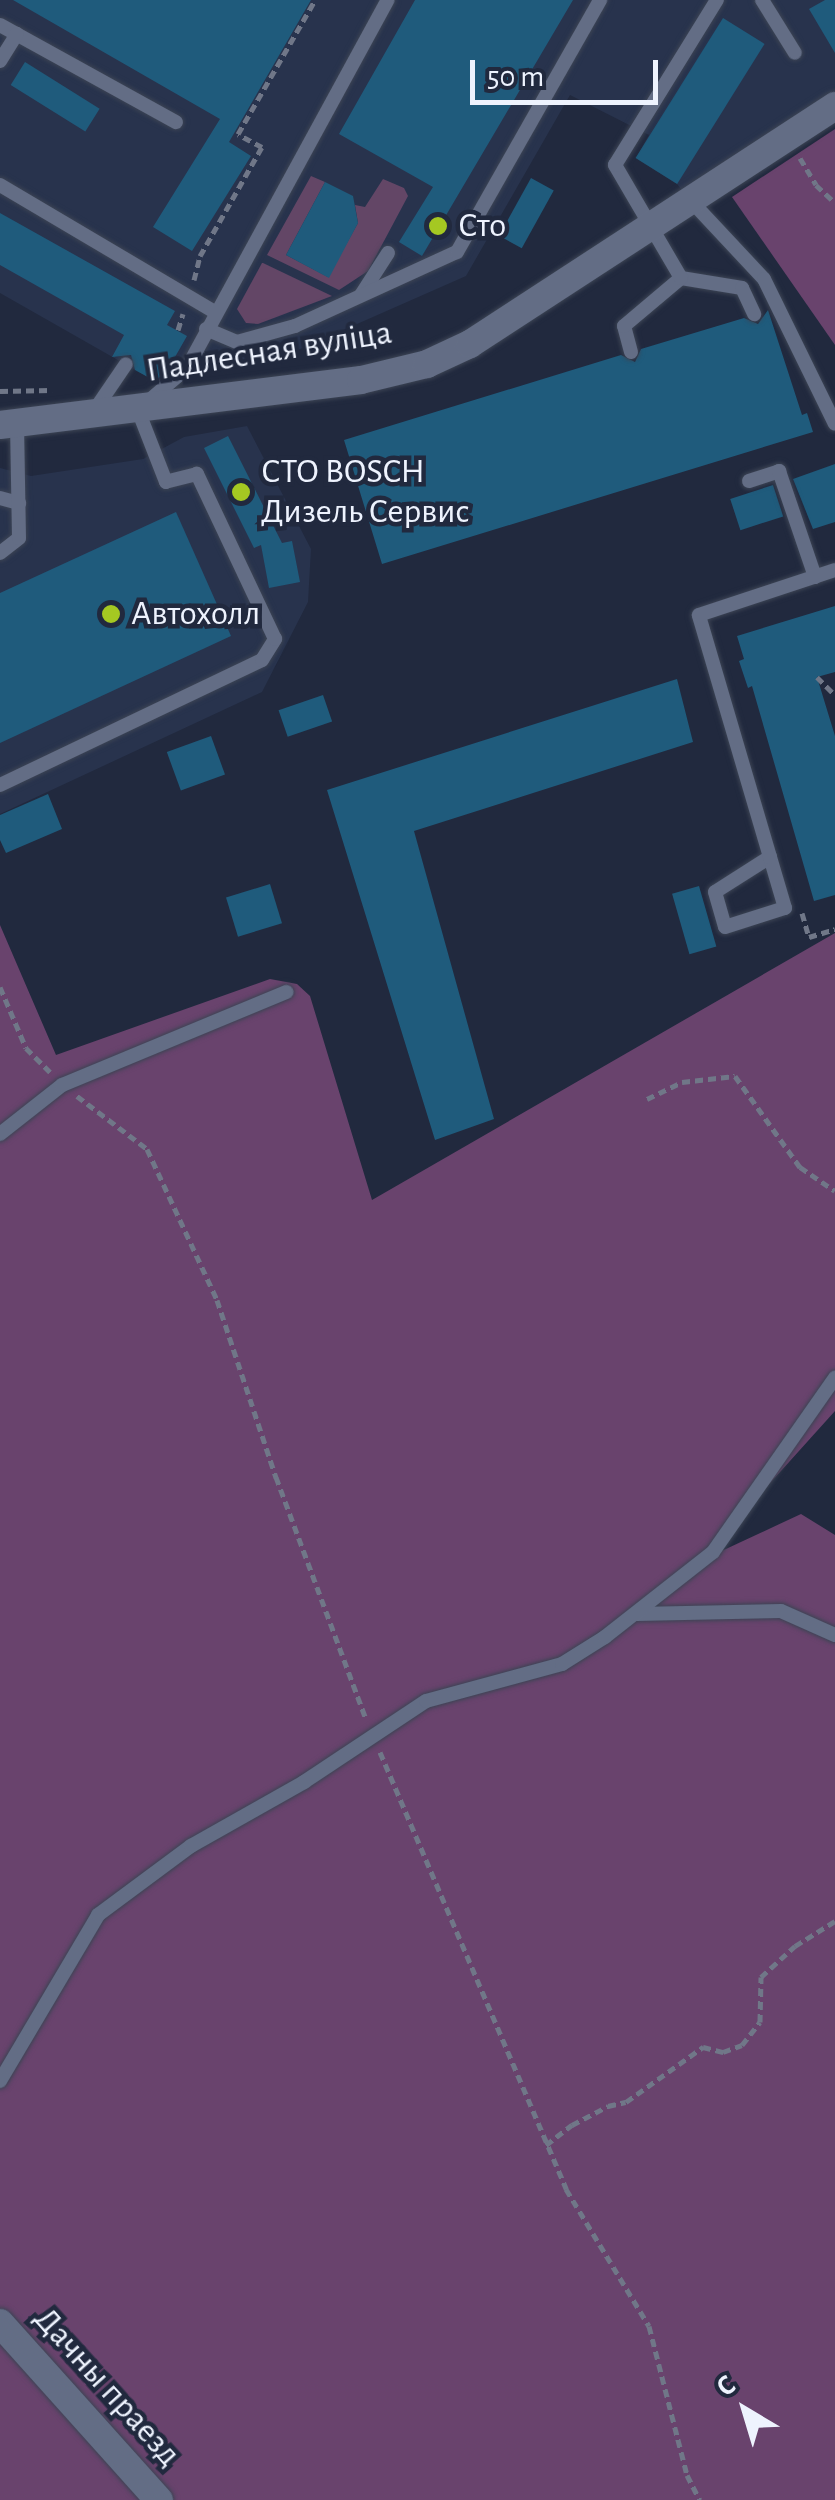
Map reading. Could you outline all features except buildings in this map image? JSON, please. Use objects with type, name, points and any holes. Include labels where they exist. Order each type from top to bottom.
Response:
[{"type":"street","name":"Падлесная вуліца","points":[[9,425],[361,380],[427,364],[470,344],[835,106]]},
{"type":"street","name":"Дачны праезд","points":[[0,2324],[159,2500]]},
{"type":"lane","points":[[0,785],[262,660],[275,638],[198,474],[166,482],[138,410],[187,368],[214,312],[388,0]]},
{"type":"lane","points":[[206,329],[238,342],[296,326],[457,252],[600,0]]},
{"type":"lane","points":[[682,278],[615,165],[717,0]]},
{"type":"lane","points":[[762,0],[795,53]]},
{"type":"lane","points":[[0,25],[176,122]]},
{"type":"lane","points":[[0,61],[17,34]]},
{"type":"lane","points":[[0,184],[214,312]]},
{"type":"lane","points":[[692,202],[764,279],[835,424]]},
{"type":"lane","points":[[360,296],[388,253]]},
{"type":"lane","points":[[631,352],[624,326],[682,278],[742,288],[754,314]]},
{"type":"lane","points":[[92,415],[126,364]]},
{"type":"lane","points":[[0,553],[19,538],[9,425]]},
{"type":"lane","points":[[749,481],[780,471],[815,577]]},
{"type":"lane","points":[[0,498],[19,504]]},
{"type":"lane","points":[[770,857],[715,892],[725,927],[785,908],[699,615],[835,570]]},
{"type":"lane","points":[[0,1134],[62,1085],[286,992]]},
{"type":"lane","points":[[0,2081],[98,1915],[191,1846],[304,1782],[426,1701],[562,1664],[636,1614],[714,1552],[835,1378]]},
{"type":"lane","points":[[636,1614],[781,1611],[835,1634]]},
{"type":"path","points":[[178,330],[200,256],[262,147],[238,134],[315,0]]},
{"type":"path","points":[[788,137],[816,185],[835,203]]},
{"type":"path","points":[[0,395],[52,398]]},
{"type":"path","points":[[817,677],[835,695]]},
{"type":"path","points":[[647,1099],[682,1082],[734,1076],[800,1167],[835,1191]]},
{"type":"path","points":[[146,1149],[217,1300],[276,1477],[372,1734],[546,2145],[566,2190],[649,2326],[687,2474],[700,2500]]},
{"type":"path","points":[[546,2145],[590,2115],[626,2102],[703,2046],[723,2052],[742,2044],[760,2022],[761,1977],[796,1946],[835,1921]]},
{"type":"shaded area","points":[[0,0],[835,0],[835,91],[685,194],[677,184],[636,158],[649,135],[570,95],[466,276],[298,350],[202,376],[174,360],[160,384],[0,293]]},
{"type":"shaded area","points":[[835,129],[835,345],[732,197]]},
{"type":"shaded area","points":[[311,176],[325,182],[286,255],[328,277],[358,223],[355,205],[365,207],[383,179],[404,188],[408,196],[368,271],[339,290],[267,255]]},
{"type":"shaded area","points":[[262,263],[332,296],[258,324],[246,323],[237,309]]},
{"type":"shaded area","points":[[247,426],[311,549],[308,602],[262,692],[0,814],[0,468],[31,476],[143,459],[184,437]]},
{"type":"shaded area","points":[[0,925],[56,1055],[270,979],[297,984],[310,996],[372,1200],[835,933],[835,1411],[700,1561],[801,1514],[835,1535],[835,2500],[0,2500]]},
{"type":"place","name":"Сто","points":[[438,226]]},
{"type":"place","name":"СТО BOSCH Дизель Сервис","points":[[241,492]]},
{"type":"place","name":"Автохолл","points":[[111,614]]}]
